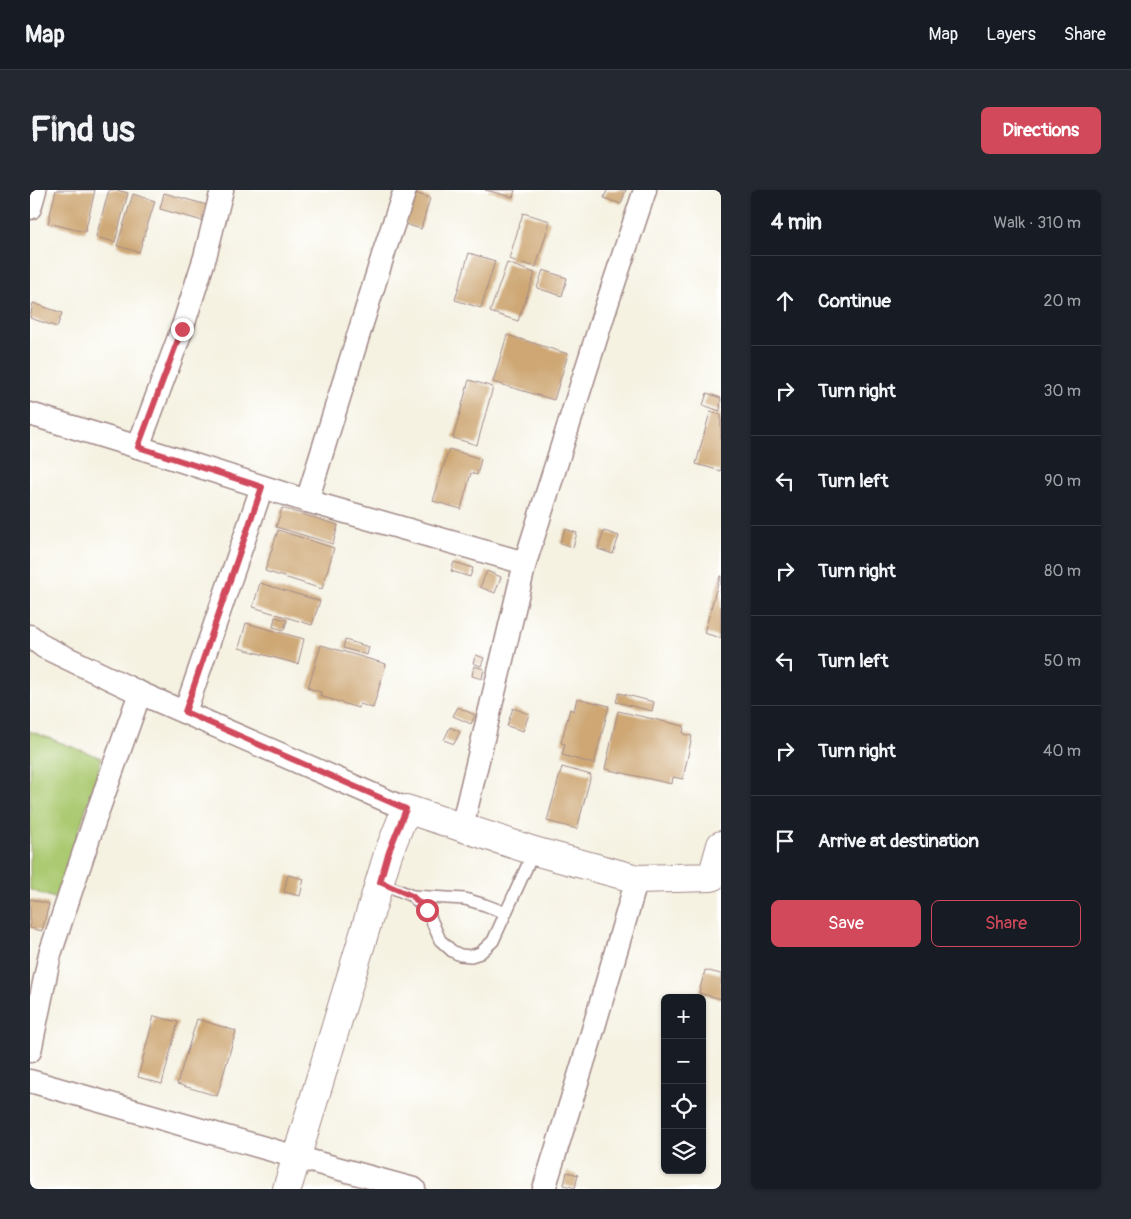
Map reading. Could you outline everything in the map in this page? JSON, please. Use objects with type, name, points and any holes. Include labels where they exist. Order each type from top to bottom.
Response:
[{"type":"street","points":[[30,208],[35,190]]},
{"type":"street","points":[[138,447],[185,320],[205,257],[222,190]]},
{"type":"street","points":[[307,501],[370,295],[405,190]]},
{"type":"street","points":[[462,827],[525,563],[645,190]]},
{"type":"street","points":[[30,414],[307,501],[525,563]]},
{"type":"street","points":[[185,712],[262,487]]},
{"type":"street","points":[[30,636],[44,647],[140,693],[406,809],[534,850],[637,879],[716,878],[721,845]]},
{"type":"street","points":[[30,1051],[40,952],[96,816],[140,693]]},
{"type":"street","points":[[287,1189],[388,854],[406,809]]},
{"type":"street","points":[[544,1189],[637,879]]},
{"type":"street","points":[[30,1080],[414,1189]]},
{"type":"lane","points":[[380,882],[412,896],[427,910],[440,940],[452,951],[471,956],[480,953],[494,941],[534,850]]},
{"type":"lane","points":[[412,896],[465,899],[506,913]]},
{"type":"green space","points":[[30,731],[102,758],[57,899],[30,890]]},
{"type":"building","points":[[56,190],[95,190],[85,232],[48,223]]},
{"type":"building","points":[[109,190],[128,193],[115,242],[96,237]]},
{"type":"building","points":[[485,190],[515,190],[513,197]]},
{"type":"building","points":[[607,190],[626,190],[621,204],[604,198]]},
{"type":"building","points":[[164,193],[207,205],[203,221],[160,209]]},
{"type":"building","points":[[415,193],[430,198],[421,229],[405,224]]},
{"type":"building","points":[[133,194],[155,201],[139,252],[117,246]]},
{"type":"building","points":[[523,213],[550,221],[536,267],[509,259]]},
{"type":"building","points":[[469,253],[495,261],[481,308],[455,300]]},
{"type":"building","points":[[507,263],[535,273],[518,321],[490,312]]},
{"type":"building","points":[[543,270],[567,278],[562,296],[537,288]]},
{"type":"building","points":[[33,303],[62,313],[57,327],[30,318]]},
{"type":"building","points":[[507,335],[568,354],[554,400],[493,382]]},
{"type":"building","points":[[469,380],[493,387],[477,445],[453,438]]},
{"type":"building","points":[[707,393],[721,398],[720,411],[703,405]]},
{"type":"building","points":[[710,412],[721,415],[721,471],[696,464]]},
{"type":"building","points":[[449,449],[481,459],[477,475],[471,473],[461,509],[433,501]]},
{"type":"building","points":[[282,508],[338,525],[333,544],[276,527]]},
{"type":"building","points":[[565,529],[577,533],[573,547],[560,543]]},
{"type":"building","points":[[278,530],[334,548],[322,589],[265,571]]},
{"type":"building","points":[[604,531],[619,536],[613,554],[598,549]]},
{"type":"building","points":[[454,562],[473,568],[470,577],[451,571]]},
{"type":"building","points":[[487,571],[501,577],[495,593],[480,587]]},
{"type":"building","points":[[721,576],[721,638],[704,633]]},
{"type":"building","points":[[260,583],[320,601],[312,625],[253,607]]},
{"type":"building","points":[[275,617],[287,620],[284,630],[273,627]]},
{"type":"building","points":[[246,623],[304,639],[298,664],[239,648]]},
{"type":"building","points":[[345,640],[369,647],[367,655],[343,648]]},
{"type":"building","points":[[321,645],[386,664],[373,708],[360,704],[358,708],[320,696],[321,692],[308,688]]},
{"type":"building","points":[[476,655],[484,658],[481,666],[473,663]]},
{"type":"building","points":[[474,666],[484,669],[482,679],[472,676]]},
{"type":"building","points":[[619,693],[654,702],[652,711],[616,702]]},
{"type":"building","points":[[577,698],[609,706],[594,764],[562,755],[565,744],[561,743],[570,709],[574,711]]},
{"type":"building","points":[[458,707],[475,715],[471,724],[453,716]]},
{"type":"building","points":[[513,708],[529,714],[523,731],[507,726]]},
{"type":"building","points":[[618,711],[684,726],[683,734],[692,736],[683,779],[673,777],[672,784],[605,769]]},
{"type":"building","points":[[450,727],[460,732],[454,744],[444,740]]},
{"type":"building","points":[[562,767],[591,775],[577,829],[547,821]]},
{"type":"building","points":[[288,875],[304,879],[300,896],[284,892]]},
{"type":"building","points":[[30,899],[49,904],[42,931],[30,928]]},
{"type":"building","points":[[705,970],[721,974],[721,999],[699,993]]},
{"type":"building","points":[[154,1016],[178,1022],[162,1084],[138,1077]]},
{"type":"building","points":[[197,1019],[236,1031],[217,1096],[177,1084]]},
{"type":"building","points":[[567,1172],[578,1175],[575,1188],[564,1185]]},
{"type":"route","points":[[182,329],[138,447],[262,487],[185,712],[406,809],[388,854],[380,882],[412,896],[427,910]]}]
